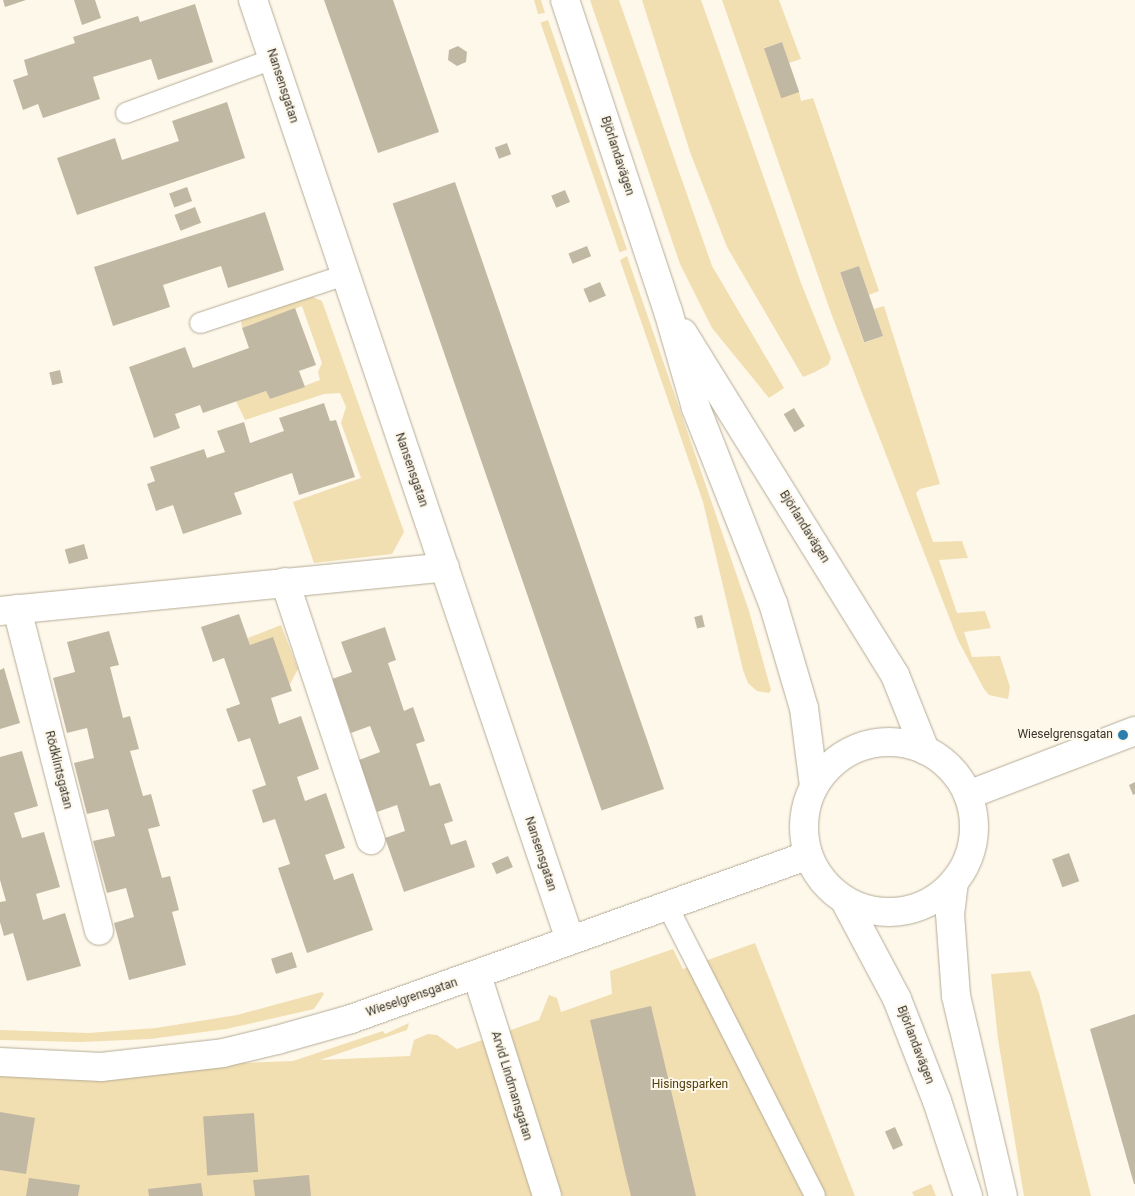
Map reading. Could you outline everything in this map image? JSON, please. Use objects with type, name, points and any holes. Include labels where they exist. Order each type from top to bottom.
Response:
[{"type":"street","name":"Nansensgatan","points":[[253,0],[570,940]]},
{"type":"street","name":"Björlandavägen","points":[[565,0],[668,311],[696,408],[774,603],[804,708],[814,786],[804,821],[809,855],[823,881],[845,901],[897,999],[937,1101],[968,1196]]},
{"type":"street","name":"Björlandavägen","points":[[668,311],[895,674],[925,750]]},
{"type":"street","name":"Rödklintsgatan","points":[[99,931],[8,610],[445,566]]},
{"type":"street","points":[[285,582],[371,840]]},
{"type":"street","points":[[968,795],[1135,731]]},
{"type":"street","name":"Björlandavägen","points":[[814,786],[838,759],[862,747],[889,742],[925,750],[950,769],[968,795],[974,825],[969,855],[954,882],[934,899],[911,910],[877,912],[845,901]]},
{"type":"street","name":"Wieselgrensgatan","points":[[0,1062],[101,1066],[223,1053],[351,1019],[809,855]]},
{"type":"street","name":"Björlandavägen","points":[[954,882],[950,914],[956,996],[1002,1196]]},
{"type":"street","name":"Arvid Lindmansgatan","points":[[477,975],[546,1196]]},
{"type":"lane","points":[[126,113],[273,59]]},
{"type":"lane","points":[[200,323],[345,275]]},
{"type":"lane","points":[[667,905],[815,1196]]},
{"type":"green space","points":[[534,0],[541,0],[545,13],[538,14]]},
{"type":"green space","points":[[590,0],[619,0],[712,266],[784,388],[769,398],[712,328],[680,264]]},
{"type":"green space","points":[[642,0],[701,0],[801,283],[831,358],[828,365],[815,372],[803,377],[727,247],[690,152]]},
{"type":"green space","points":[[722,0],[779,0],[801,59],[789,63],[782,42],[764,48],[799,92],[801,101],[813,98],[879,291],[869,295],[859,266],[840,273],[864,343],[883,336],[874,309],[884,306],[940,484],[920,489],[916,493],[933,542],[962,541],[968,558],[939,560],[957,613],[985,611],[991,628],[964,632],[972,657],[1000,656],[1010,687],[1008,699],[989,695],[958,640],[831,313]]},
{"type":"green space","points":[[548,20],[627,250],[620,252],[540,23]]},
{"type":"green space","points":[[627,256],[749,611],[771,690],[769,693],[757,691],[748,683],[743,670],[703,502],[620,260]]},
{"type":"green space","points":[[308,295],[322,301],[404,532],[392,554],[314,563],[293,502],[361,478],[341,423],[346,407],[340,393],[324,394],[245,420],[236,401],[266,391],[270,399],[320,380],[318,372],[322,363],[302,306],[242,328],[241,318]]},
{"type":"green space","points":[[281,625],[298,669],[289,686],[250,645],[248,638]]},
{"type":"green space","name":"Hisingsparken","points":[[755,943],[855,1196],[0,1196],[0,1072],[293,1061],[383,1031],[385,1034],[409,1023],[407,1030],[320,1060],[410,1056],[414,1040],[428,1034],[437,1035],[457,1049],[539,1020],[549,995],[557,998],[561,1012],[612,994],[610,971],[673,949],[683,969]]},
{"type":"green space","points":[[1030,971],[1039,993],[1091,1196],[1024,1196],[998,1039],[991,974]]},
{"type":"green space","points":[[322,992],[324,994],[314,1009],[226,1029],[150,1039],[80,1042],[0,1040],[0,1030],[88,1033],[156,1028],[237,1015]]},
{"type":"green space","points":[[931,1184],[936,1196],[914,1196],[912,1192]]},
{"type":"building","points":[[3,0],[26,0],[5,7]]},
{"type":"building","points":[[74,0],[95,0],[101,18],[82,25]]},
{"type":"building","points":[[324,0],[393,0],[439,132],[378,153]]},
{"type":"building","points":[[195,4],[213,62],[158,80],[151,59],[93,77],[100,99],[43,118],[38,104],[23,110],[13,80],[28,75],[24,60],[75,43],[73,37],[138,16],[140,22]]},
{"type":"building","points":[[782,42],[799,92],[781,98],[764,48]]},
{"type":"building","points":[[458,46],[467,52],[466,62],[457,66],[448,60],[449,50]]},
{"type":"building","points":[[227,102],[245,158],[77,215],[57,158],[115,138],[122,160],[179,141],[172,121]]},
{"type":"building","points":[[507,143],[511,154],[499,159],[495,147]]},
{"type":"building","points":[[455,182],[664,789],[602,811],[393,203]]},
{"type":"building","points":[[187,187],[192,201],[174,208],[169,193]]},
{"type":"building","points":[[565,190],[570,202],[556,208],[551,196]]},
{"type":"building","points":[[195,207],[201,223],[181,231],[174,215]]},
{"type":"building","points":[[265,212],[284,270],[228,288],[221,266],[163,285],[170,307],[113,326],[94,267]]},
{"type":"building","points":[[587,246],[591,256],[573,264],[568,253]]},
{"type":"building","points":[[859,266],[883,336],[864,342],[840,273]]},
{"type":"building","points":[[600,282],[606,296],[589,303],[583,289]]},
{"type":"building","points":[[295,308],[316,365],[299,371],[305,387],[270,399],[266,391],[203,413],[200,405],[175,414],[180,428],[154,438],[129,367],[185,347],[193,368],[249,348],[242,328]]},
{"type":"building","points":[[60,370],[63,383],[52,385],[49,372]]},
{"type":"building","points":[[324,403],[330,421],[336,420],[355,477],[299,495],[292,473],[234,493],[242,514],[183,534],[173,505],[156,511],[147,484],[155,481],[150,467],[204,449],[207,458],[225,452],[217,431],[244,422],[250,443],[284,431],[279,418]]},
{"type":"building","points":[[794,408],[805,426],[795,432],[784,414]]},
{"type":"building","points":[[84,544],[88,558],[69,564],[65,550]]},
{"type":"building","points":[[239,614],[250,645],[273,637],[292,691],[271,698],[279,724],[301,716],[319,769],[297,777],[305,801],[326,793],[345,848],[325,855],[334,880],[353,873],[373,930],[307,953],[278,868],[290,864],[275,819],[263,823],[252,790],[266,785],[250,738],[238,742],[226,709],[240,704],[224,658],[213,662],[201,627]]},
{"type":"building","points":[[702,615],[705,627],[697,629],[694,617]]},
{"type":"building","points":[[385,627],[396,660],[388,663],[404,711],[413,707],[425,741],[416,744],[430,786],[440,783],[453,821],[444,824],[451,845],[466,840],[475,867],[404,892],[385,838],[405,831],[397,805],[377,812],[359,760],[380,752],[370,726],[351,733],[332,679],[352,672],[341,642]]},
{"type":"building","points":[[109,631],[119,665],[110,667],[123,718],[130,716],[139,749],[130,751],[143,796],[151,794],[160,826],[148,829],[162,878],[170,876],[179,910],[172,912],[186,965],[129,980],[114,923],[134,917],[126,888],[107,893],[93,841],[115,836],[108,809],[87,814],[74,763],[94,758],[87,728],[67,733],[53,678],[75,672],[67,642]]},
{"type":"building","points":[[4,668],[20,723],[0,729],[0,670]]},
{"type":"building","points":[[22,751],[38,806],[14,813],[22,838],[44,832],[60,887],[36,894],[43,920],[65,913],[81,966],[27,981],[13,933],[4,936],[0,922],[0,902],[6,901],[0,880],[0,757]]},
{"type":"building","points":[[1135,782],[1135,794],[1133,795],[1129,785]]},
{"type":"building","points":[[1069,853],[1079,881],[1062,887],[1052,859]]},
{"type":"building","points":[[508,856],[513,867],[496,874],[492,863]]},
{"type":"building","points":[[292,952],[297,967],[276,974],[271,959]]},
{"type":"building","points":[[651,1006],[696,1196],[631,1196],[625,1172],[590,1020]]},
{"type":"building","points":[[1135,1014],[1135,1184],[1134,1184],[1090,1029]]},
{"type":"building","points":[[0,1112],[35,1118],[26,1174],[0,1170]]},
{"type":"building","points":[[254,1113],[258,1172],[207,1175],[203,1117]]},
{"type":"building","points":[[895,1127],[903,1145],[893,1150],[885,1131]]},
{"type":"building","points":[[309,1175],[311,1196],[255,1196],[253,1180]]},
{"type":"building","points":[[29,1178],[80,1185],[78,1196],[26,1196]]},
{"type":"building","points":[[201,1183],[203,1196],[149,1196],[148,1189]]},
{"type":"place","name":"Wieselgrensgatan","points":[[1123,735]]}]
